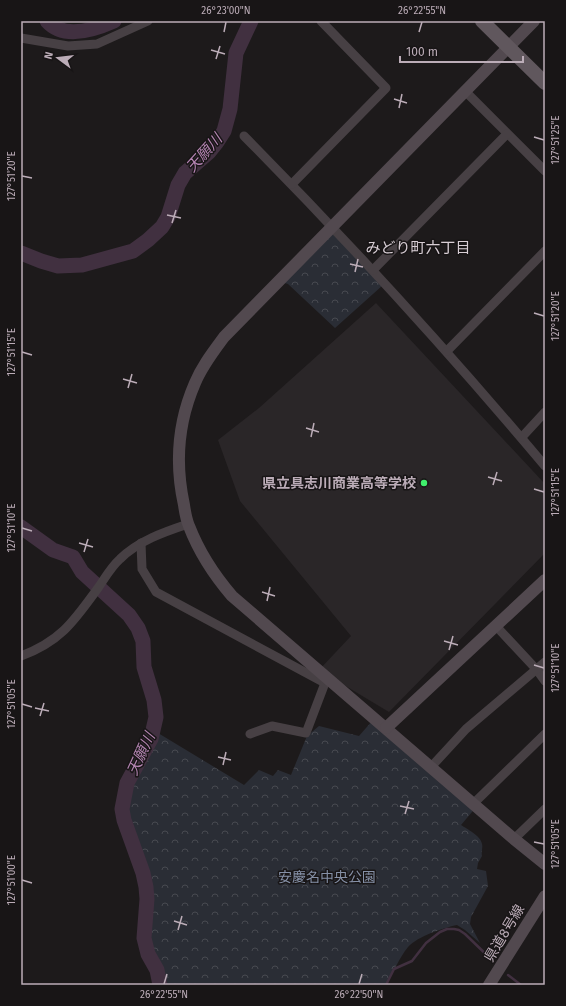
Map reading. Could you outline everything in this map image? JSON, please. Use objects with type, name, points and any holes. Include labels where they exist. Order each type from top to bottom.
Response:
[{"type":"main road","points":[[482,21],[545,83]]},
{"type":"street","points":[[21,39],[68,46],[97,44],[148,21]]},
{"type":"street","points":[[292,184],[386,88],[321,21]]},
{"type":"street","points":[[534,21],[224,337],[210,354],[195,383],[185,410],[180,430],[179,446],[180,481],[188,524],[213,573],[232,596],[327,681],[386,728],[545,864]]},
{"type":"street","points":[[465,91],[545,171]]},
{"type":"street","points":[[373,270],[507,134]]},
{"type":"street","points":[[244,136],[332,226],[447,351],[545,466]]},
{"type":"street","points":[[447,351],[545,251]]},
{"type":"street","points":[[522,438],[545,412]]},
{"type":"street","points":[[21,656],[44,646],[55,639],[82,610],[120,558],[141,543],[188,524]]},
{"type":"street","points":[[141,543],[142,569],[156,592],[327,681]]},
{"type":"street","points":[[386,728],[545,580]]},
{"type":"street","points":[[496,626],[537,670],[545,681]]},
{"type":"street","points":[[431,767],[466,729],[545,662]]},
{"type":"street","points":[[250,734],[272,726],[306,733],[327,681]]},
{"type":"street","points":[[474,803],[545,734]]},
{"type":"street","points":[[514,838],[545,809]]},
{"type":"street","name":"県道8号線","points":[[489,985],[544,899]]},
{"type":"shaded area","points":[[376,303],[545,484],[545,553],[389,712],[319,670],[351,636],[240,501],[218,440],[259,408]]},
{"type":"green space","points":[[332,226],[383,285],[335,328],[288,284],[278,281]]},
{"type":"green space","name":"安慶名中央公園","points":[[373,720],[477,806],[461,825],[479,838],[482,846],[482,856],[478,863],[477,869],[486,871],[488,886],[471,917],[470,924],[480,943],[457,925],[438,930],[424,936],[408,947],[386,985],[159,985],[157,970],[148,954],[144,938],[147,899],[143,873],[124,820],[122,809],[127,783],[151,739],[153,730],[244,785],[259,770],[273,776],[278,770],[291,775],[307,736],[319,726],[359,736]]},
{"type":"waterway","name":"天願川","points":[[47,21],[54,27],[70,32],[88,30],[114,21]]},
{"type":"waterway","name":"天願川","points":[[21,253],[58,266],[82,265],[133,251],[162,227],[168,217],[178,185],[185,173],[209,152],[224,131],[230,109],[236,53],[251,21]]},
{"type":"waterway","name":"天願川","points":[[21,527],[53,550],[73,557],[82,572],[129,615],[138,628],[143,641],[144,667],[154,700],[156,717],[151,739],[127,783],[122,809],[124,820],[143,873],[147,899],[144,938],[148,954],[157,970],[160,985]]},
{"type":"waterway","points":[[386,985],[394,969],[412,961],[426,943],[440,932],[447,929],[459,930],[465,934],[494,962]]},
{"type":"waterway","points":[[508,975],[521,985]]},
{"type":"place","name":"県立具志川商業高等学校","points":[[424,483]]},
{"type":"district","name":"みどり町六丁目","points":[[418,248]]}]
